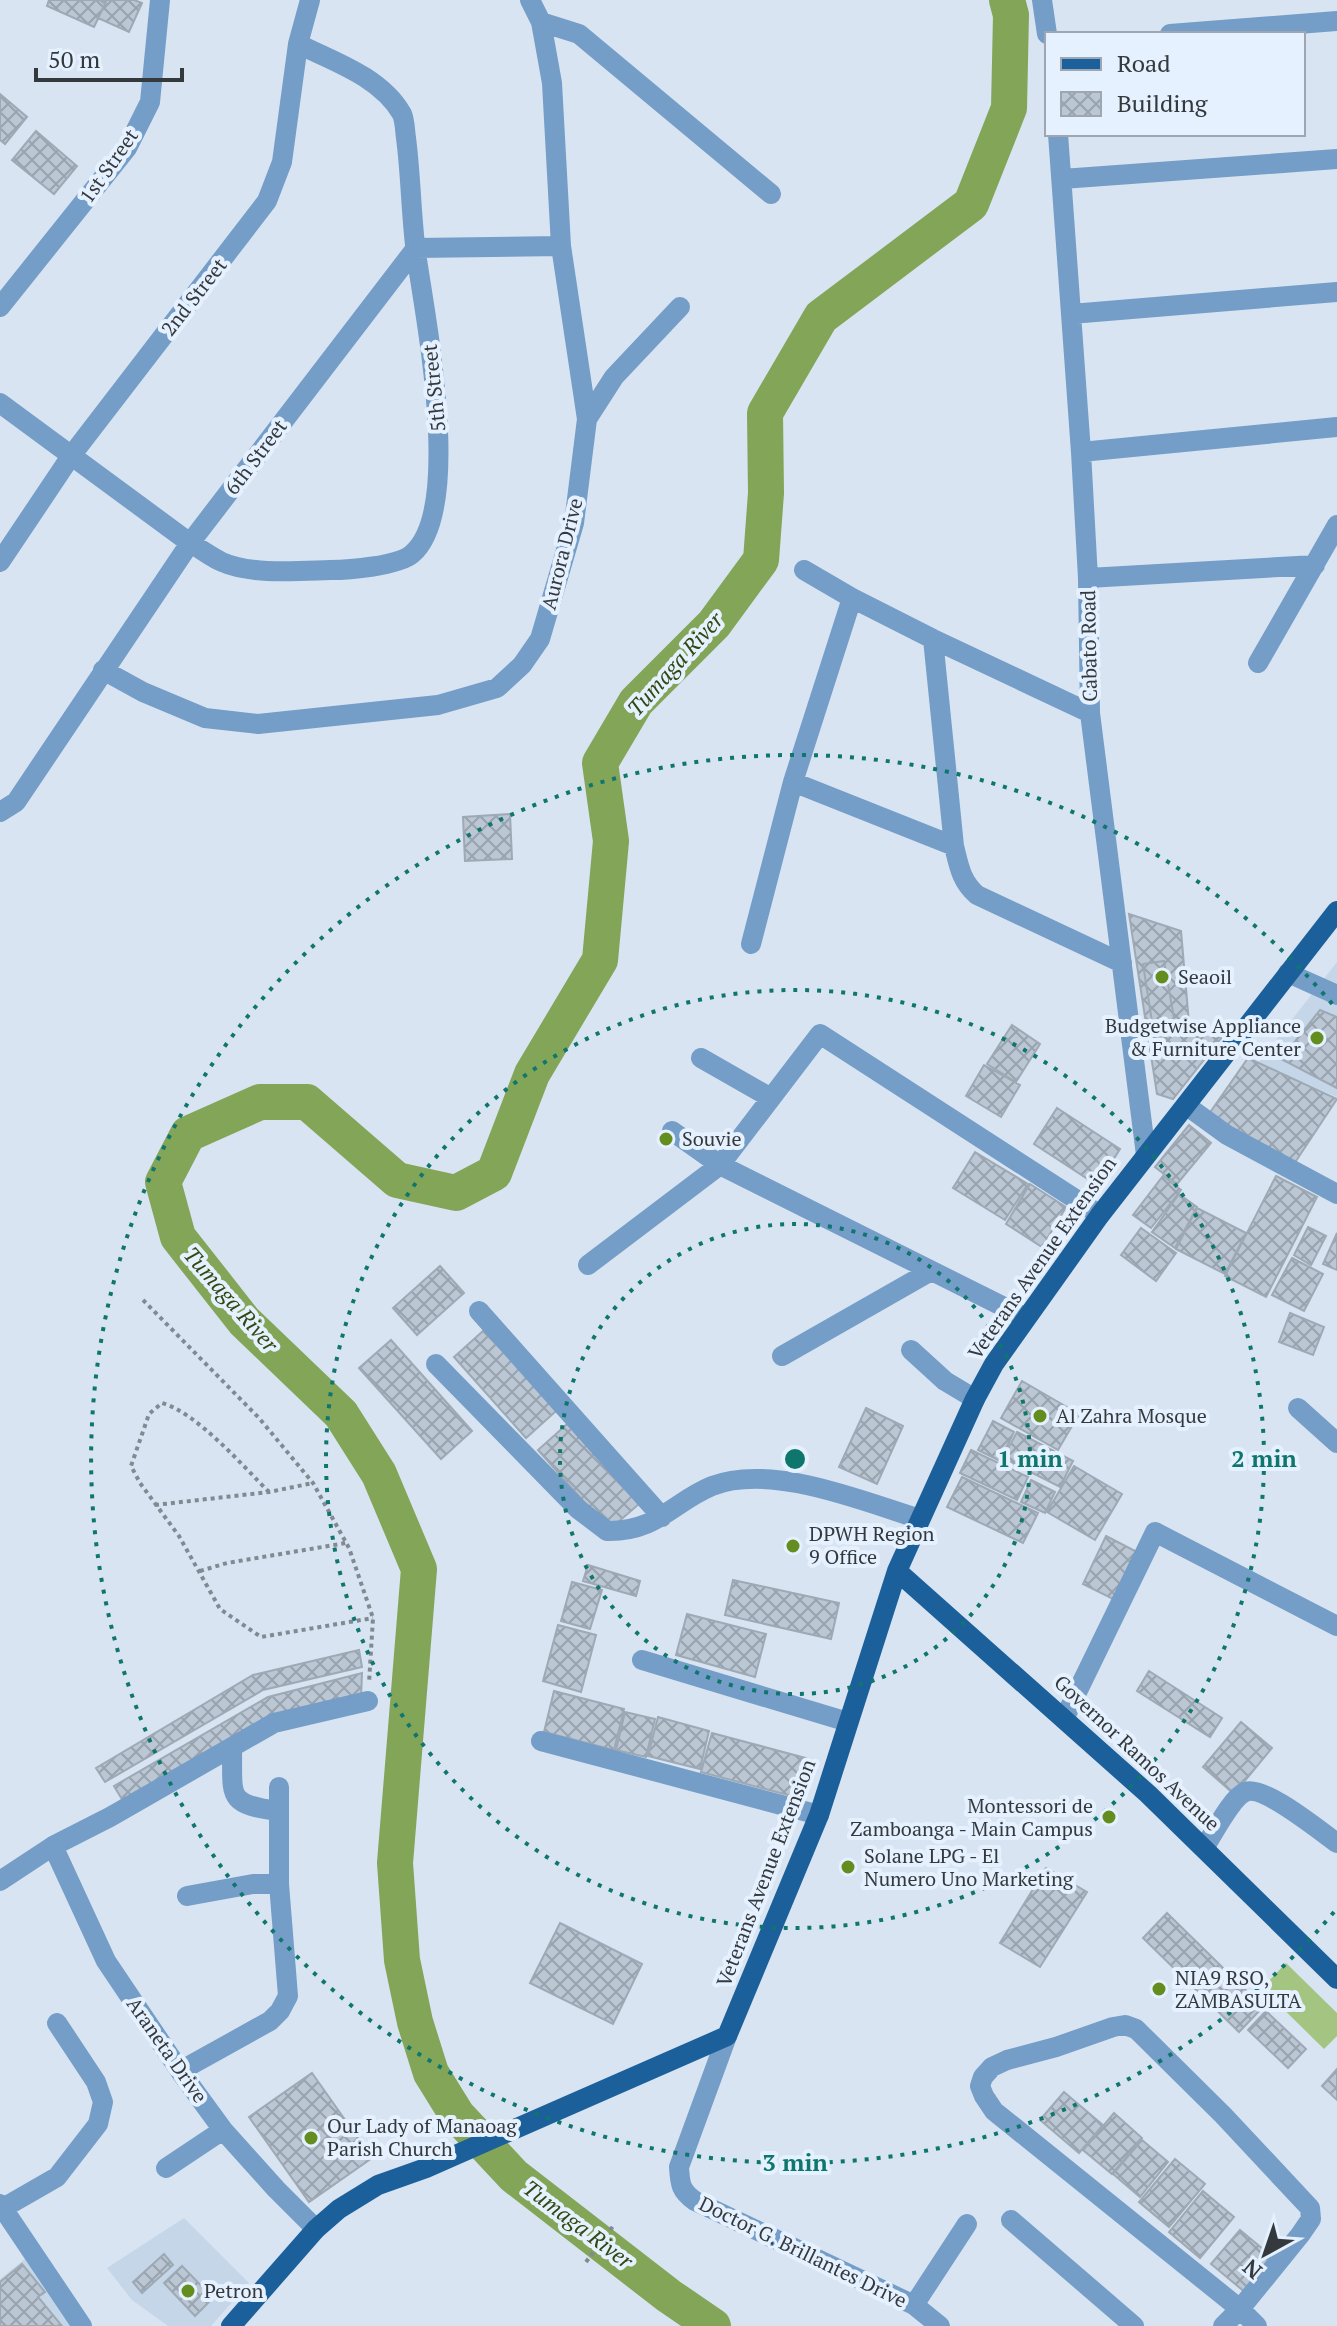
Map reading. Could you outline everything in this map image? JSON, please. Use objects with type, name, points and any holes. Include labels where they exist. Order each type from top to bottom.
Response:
[{"type":"main road","name":"Veterans Avenue Extension","points":[[727,2036],[819,1815],[897,1571],[975,1399],[994,1364],[1100,1215],[1337,911]]},
{"type":"main road","name":"Governor Ramos Avenue","points":[[897,1571],[1065,1717],[1337,1979]]},
{"type":"main road","points":[[234,2325],[316,2229],[339,2209],[378,2185],[426,2168],[727,2036]]},
{"type":"street","name":"1st Street","points":[[0,307],[127,148],[150,102],[160,0]]},
{"type":"street","name":"2nd Street","points":[[0,562],[71,456],[267,201],[282,162],[298,44],[310,0]]},
{"type":"street","name":"Aurora Drive","points":[[103,670],[143,692],[205,718],[258,724],[438,705],[497,688],[522,665],[540,639],[574,523],[587,419],[561,246],[552,83],[541,22],[530,0]]},
{"type":"street","points":[[1042,0],[1047,32]]},
{"type":"street","points":[[1196,32],[1337,21]]},
{"type":"street","points":[[541,22],[579,34],[771,194]]},
{"type":"street","name":"5th Street","points":[[190,543],[223,563],[267,571],[334,570],[386,564],[410,557],[423,543],[430,527],[440,448],[403,116],[385,94],[364,77],[298,44]]},
{"type":"street","name":"Cabato Road","points":[[1058,136],[1088,578],[1090,713],[1146,1155]]},
{"type":"street","points":[[1062,179],[1337,159]]},
{"type":"street","points":[[416,248],[561,246]]},
{"type":"street","name":"6th Street","points":[[0,812],[16,802],[190,543],[416,248]]},
{"type":"street","points":[[1071,314],[1337,292]]},
{"type":"street","points":[[587,419],[614,377],[680,307]]},
{"type":"street","points":[[0,403],[190,543]]},
{"type":"street","points":[[1081,452],[1337,427]]},
{"type":"street","points":[[1258,663],[1337,525]]},
{"type":"street","points":[[1088,578],[1315,565]]},
{"type":"street","points":[[804,570],[933,639],[1090,713]]},
{"type":"street","points":[[751,944],[793,782],[852,598]]},
{"type":"street","points":[[933,639],[954,846],[966,885],[977,895],[1122,963]]},
{"type":"street","points":[[793,782],[954,846]]},
{"type":"street","points":[[1288,973],[1337,995]]},
{"type":"street","points":[[588,1265],[720,1165],[820,1034],[1100,1215]]},
{"type":"street","points":[[701,1058],[771,1098]]},
{"type":"street","points":[[1187,1106],[1227,1135],[1337,1194]]},
{"type":"street","points":[[672,1131],[720,1165],[1026,1318]]},
{"type":"street","points":[[782,1356],[931,1271]]},
{"type":"street","points":[[479,1311],[662,1517]]},
{"type":"street","points":[[911,1350],[945,1381],[975,1399]]},
{"type":"street","points":[[436,1364],[600,1528],[607,1531],[631,1529],[662,1517],[708,1488],[732,1479],[802,1485],[920,1519]]},
{"type":"street","points":[[1298,1408],[1337,1443]]},
{"type":"street","points":[[1065,1717],[1155,1532],[1337,1626]]},
{"type":"street","points":[[642,1660],[848,1722]]},
{"type":"street","points":[[0,1881],[53,1846],[274,1723],[368,1701]]},
{"type":"street","points":[[541,1741],[819,1815]]},
{"type":"street","points":[[232,1748],[236,1799],[257,1808],[278,1811]]},
{"type":"street","points":[[180,2071],[270,2021],[288,1996],[279,1884],[279,1787]]},
{"type":"street","points":[[1204,1848],[1235,1800],[1242,1792],[1251,1791],[1262,1793],[1337,1843]]},
{"type":"street","name":"Araneta Drive","points":[[53,1846],[106,1961],[180,2071],[223,2130],[316,2229]]},
{"type":"street","points":[[187,1896],[253,1884],[279,1884]]},
{"type":"street","points":[[57,2023],[96,2082],[103,2102],[98,2124],[57,2177],[1,2206],[82,2326]]},
{"type":"street","points":[[1223,2326],[1240,2309],[1300,2235],[1311,2219],[1310,2208],[1136,2029],[1125,2025],[992,2067],[980,2086],[994,2111],[1240,2309],[1257,2326]]},
{"type":"street","name":"Doctor G. Brillantes Drive","points":[[727,2036],[679,2167],[680,2185],[684,2193],[914,2305],[940,2326]]},
{"type":"street","points":[[166,2168],[223,2130]]},
{"type":"street","points":[[1011,2220],[1134,2326]]},
{"type":"street","points":[[914,2305],[967,2224]]},
{"type":"path","points":[[143,1300],[259,1418],[313,1483],[346,1543],[373,1618],[368,1701]]},
{"type":"path","points":[[269,1492],[223,1446],[177,1407],[162,1403],[149,1414],[131,1466],[179,1536],[220,1609],[261,1637],[373,1618]]},
{"type":"path","points":[[155,1505],[269,1492],[313,1483]]},
{"type":"path","points":[[198,1571],[227,1563],[346,1543]]},
{"type":"path","points":[[586,2262],[614,2225]]},
{"type":"shaded area","points":[[1337,962],[1337,1097],[1258,1063]]},
{"type":"shaded area","points":[[184,2218],[249,2283],[211,2326],[168,2326],[132,2300],[107,2268]]},
{"type":"shaded area","points":[[25,2259],[70,2326],[0,2326],[0,2279]]},
{"type":"green space","points":[[1286,1963],[1337,2013],[1337,2036],[1324,2049],[1262,1988]]},
{"type":"building","points":[[49,0],[100,0],[105,4],[94,27],[47,6]]},
{"type":"building","points":[[101,0],[134,0],[142,3],[129,32],[98,18],[106,2]]},
{"type":"building","points":[[0,94],[27,117],[5,144],[0,140]]},
{"type":"building","points":[[36,131],[77,166],[54,194],[12,160]]},
{"type":"building","points":[[510,814],[512,859],[465,861],[463,817]]},
{"type":"building","name":"Seaoil","points":[[1129,914],[1181,931],[1189,1023],[1222,1037],[1173,1099],[1157,1094]]},
{"type":"building","points":[[1164,961],[1175,1024],[1153,1028],[1143,964]]},
{"type":"building","name":"Budgetwise Appliance & Furniture Center","points":[[1320,1010],[1337,1017],[1337,1088],[1281,1059]]},
{"type":"building","points":[[1012,1025],[1040,1044],[1016,1082],[987,1064]]},
{"type":"building","points":[[1248,1058],[1337,1099],[1294,1164],[1209,1114]]},
{"type":"building","points":[[984,1065],[1020,1085],[1001,1117],[966,1096]]},
{"type":"building","points":[[1057,1108],[1120,1149],[1097,1185],[1034,1144]]},
{"type":"building","points":[[1189,1125],[1211,1143],[1177,1184],[1155,1167]]},
{"type":"building","points":[[975,1152],[1028,1184],[1005,1220],[953,1188]]},
{"type":"building","points":[[1163,1176],[1181,1190],[1151,1228],[1133,1215]]},
{"type":"building","points":[[1276,1176],[1317,1197],[1266,1297],[1225,1276]]},
{"type":"building","points":[[1030,1184],[1066,1207],[1042,1247],[1006,1224]]},
{"type":"building","points":[[1179,1194],[1197,1207],[1175,1248],[1152,1232]]},
{"type":"building","points":[[1197,1208],[1246,1233],[1225,1274],[1176,1249]]},
{"type":"building","points":[[1308,1227],[1326,1236],[1311,1265],[1294,1255]]},
{"type":"building","points":[[1141,1228],[1176,1253],[1156,1281],[1121,1255]]},
{"type":"building","points":[[1337,1233],[1337,1270],[1323,1264]]},
{"type":"building","points":[[1292,1258],[1323,1274],[1304,1311],[1272,1295]]},
{"type":"building","points":[[440,1266],[464,1293],[417,1335],[393,1308]]},
{"type":"building","points":[[1290,1313],[1324,1327],[1313,1355],[1279,1342]]},
{"type":"building","points":[[493,1322],[565,1403],[526,1438],[454,1357]]},
{"type":"building","points":[[391,1340],[472,1431],[441,1459],[359,1368]]},
{"type":"building","name":"Al Zahra Mosque","points":[[1022,1381],[1079,1414],[1058,1450],[1001,1418]]},
{"type":"building","points":[[866,1408],[903,1426],[877,1484],[839,1467]]},
{"type":"building","points":[[575,1417],[647,1497],[609,1530],[538,1450]]},
{"type":"building","points":[[993,1421],[1014,1432],[1000,1461],[978,1450]]},
{"type":"building","points":[[1017,1432],[1073,1461],[1060,1487],[1003,1458]]},
{"type":"building","points":[[971,1450],[1028,1477],[1017,1500],[960,1473]]},
{"type":"building","points":[[1074,1466],[1122,1494],[1095,1540],[1047,1512]]},
{"type":"building","points":[[962,1477],[1038,1513],[1023,1543],[947,1507]]},
{"type":"building","points":[[1031,1480],[1055,1492],[1045,1513],[1021,1502]]},
{"type":"building","points":[[1106,1536],[1137,1552],[1113,1599],[1083,1584]]},
{"type":"building","points":[[588,1565],[640,1581],[636,1596],[583,1581]]},
{"type":"building","points":[[733,1580],[839,1603],[831,1639],[725,1615]]},
{"type":"building","points":[[572,1582],[602,1590],[590,1629],[561,1621]]},
{"type":"building","points":[[687,1614],[766,1634],[755,1677],[676,1655]]},
{"type":"building","points":[[558,1625],[596,1635],[581,1692],[543,1681]]},
{"type":"building","points":[[359,1650],[362,1667],[263,1690],[105,1782],[96,1768],[253,1675]]},
{"type":"building","points":[[1149,1671],[1222,1718],[1210,1737],[1137,1691]]},
{"type":"building","points":[[362,1673],[361,1698],[275,1720],[126,1806],[114,1786],[268,1697]]},
{"type":"building","points":[[554,1691],[624,1709],[614,1750],[544,1732]]},
{"type":"building","points":[[625,1712],[655,1719],[646,1757],[616,1750]]},
{"type":"building","points":[[658,1717],[709,1731],[700,1769],[648,1756]]},
{"type":"building","points":[[1241,1722],[1272,1748],[1234,1794],[1203,1767]]},
{"type":"building","points":[[712,1733],[813,1760],[803,1799],[701,1772]]},
{"type":"building","points":[[1046,1868],[1087,1892],[1040,1967],[1000,1943]]},
{"type":"building","points":[[1167,1913],[1263,2007],[1239,2032],[1143,1938]]},
{"type":"building","points":[[560,1923],[642,1964],[613,2024],[530,1983]]},
{"type":"building","points":[[1266,2011],[1306,2049],[1288,2068],[1248,2030]]},
{"type":"building","points":[[1337,2069],[1337,2100],[1322,2086]]},
{"type":"building","name":"Our Lady of Manaoag Parish Church","points":[[312,2073],[372,2158],[309,2202],[249,2117]]},
{"type":"building","points":[[1064,2092],[1103,2125],[1079,2153],[1040,2120]]},
{"type":"building","points":[[1114,2113],[1142,2138],[1112,2174],[1083,2150]]},
{"type":"building","points":[[1142,2140],[1168,2162],[1140,2197],[1113,2174]]},
{"type":"building","points":[[1175,2159],[1205,2184],[1169,2227],[1139,2202]]},
{"type":"building","points":[[1203,2191],[1234,2217],[1200,2258],[1169,2232]]},
{"type":"building","points":[[1240,2230],[1275,2259],[1246,2293],[1211,2264]]},
{"type":"building","points":[[164,2254],[173,2265],[142,2293],[133,2282]]},
{"type":"building","points":[[22,2264],[45,2292],[38,2297],[62,2326],[0,2326],[0,2282]]},
{"type":"building","name":"Petron","points":[[182,2266],[213,2298],[195,2316],[164,2283]]},
{"type":"waterway","name":"Tumaga River","points":[[713,2326],[669,2296],[514,2176],[457,2115],[431,2073],[415,2022],[402,1960],[395,1863],[419,1569],[379,1474],[341,1414],[244,1321],[178,1237],[163,1182],[188,1134],[260,1102],[307,1102],[397,1180],[456,1193],[494,1173],[532,1074],[600,960],[611,841],[600,763],[636,702],[714,624],[761,560],[766,493],[765,413],[821,317],[971,204],[1009,108],[1011,15],[1007,0]]},
{"type":"place","name":"Seaoil","points":[[1162,977]]},
{"type":"place","name":"Budgetwise Appliance & Furniture Center","points":[[1317,1038]]},
{"type":"place","name":"Souvie","points":[[666,1139]]},
{"type":"place","name":"Al Zahra Mosque","points":[[1040,1416]]},
{"type":"place","name":"DPWH Region 9 Office","points":[[793,1546]]},
{"type":"place","name":"Montessori de Zamboanga - Main Campus","points":[[1109,1817]]},
{"type":"place","name":"Solane LPG - El Numero Uno Marketing","points":[[848,1867]]},
{"type":"place","name":"NIA9 RSO, ZAMBASULTA","points":[[1159,1989]]},
{"type":"place","name":"Our Lady of Manaoag Parish Church","points":[[311,2138]]},
{"type":"place","name":"Petron","points":[[188,2291]]}]
